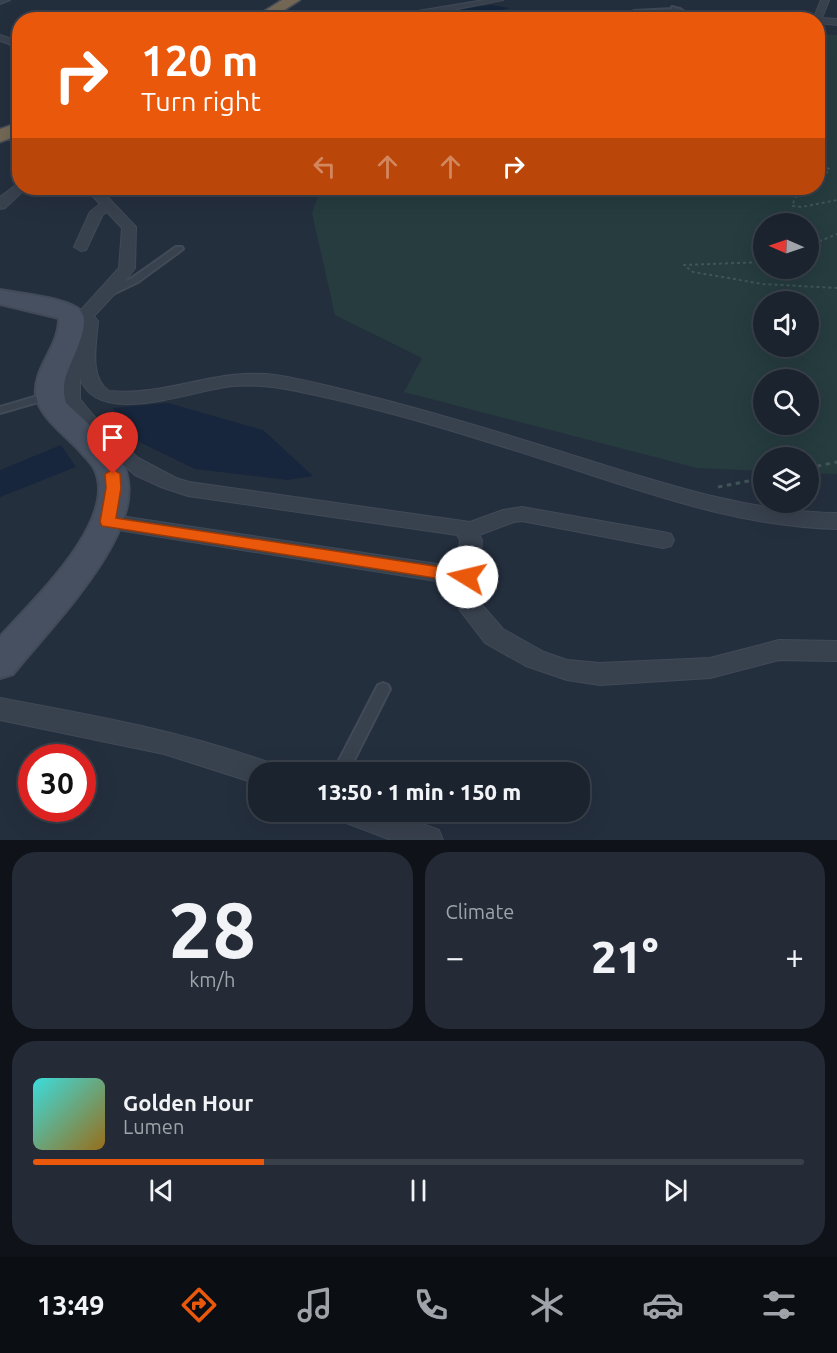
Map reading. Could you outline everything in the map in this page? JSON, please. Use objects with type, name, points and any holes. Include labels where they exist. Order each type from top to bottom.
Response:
[{"type":"highway","points":[[271,12],[293,0]]},
{"type":"street","points":[[0,1],[6,0]]},
{"type":"street","points":[[429,12],[499,0]]},
{"type":"street","points":[[0,205],[12,194]]},
{"type":"street","points":[[0,663],[98,544],[107,522],[114,488],[110,467],[53,406],[48,396],[48,385],[72,332],[127,268],[129,227],[125,220],[99,195]]},
{"type":"street","points":[[81,247],[98,211],[108,205]]},
{"type":"street","points":[[0,297],[60,309],[82,321]]},
{"type":"street","points":[[82,321],[90,382],[98,393],[104,396],[153,395],[235,379],[276,381],[432,418],[678,496],[779,519],[837,521]]},
{"type":"street","points":[[82,321],[69,386],[74,407],[135,466],[188,489],[454,525],[468,531],[490,521],[519,514],[663,540]]},
{"type":"street","points":[[107,522],[467,577]]},
{"type":"street","points":[[468,531],[471,540],[466,590],[471,609],[494,636],[535,658],[574,672],[600,675],[710,668],[779,650],[837,651]]},
{"type":"street","points":[[0,710],[146,736],[248,767]]},
{"type":"street","points":[[381,822],[428,840]]},
{"type":"lane","points":[[672,6],[681,12]]},
{"type":"lane","points":[[636,11],[678,10]]},
{"type":"lane","points":[[107,293],[135,280],[179,249]]},
{"type":"lane","points":[[0,410],[48,396]]},
{"type":"lane","points":[[345,762],[382,689]]},
{"type":"path","points":[[797,195],[792,207],[837,200]]},
{"type":"path","points":[[819,241],[837,234]]},
{"type":"path","points":[[753,262],[684,265],[693,272],[764,284],[837,288]]},
{"type":"path","points":[[819,466],[837,462]]},
{"type":"path","points":[[678,496],[753,480]]},
{"type":"green space","points":[[825,34],[837,35],[837,474],[819,473],[819,447],[753,447],[753,471],[697,468],[404,392],[422,358],[335,315],[312,213],[318,195],[825,195]]},
{"type":"water","points":[[491,5],[510,8],[494,12],[443,12]]},
{"type":"water","points":[[168,403],[263,430],[313,476],[288,480],[195,469],[129,437],[113,408]]},
{"type":"water","points":[[61,445],[76,467],[0,497],[0,470]]},
{"type":"route","points":[[113,474],[112,506],[107,522],[467,577]]}]
